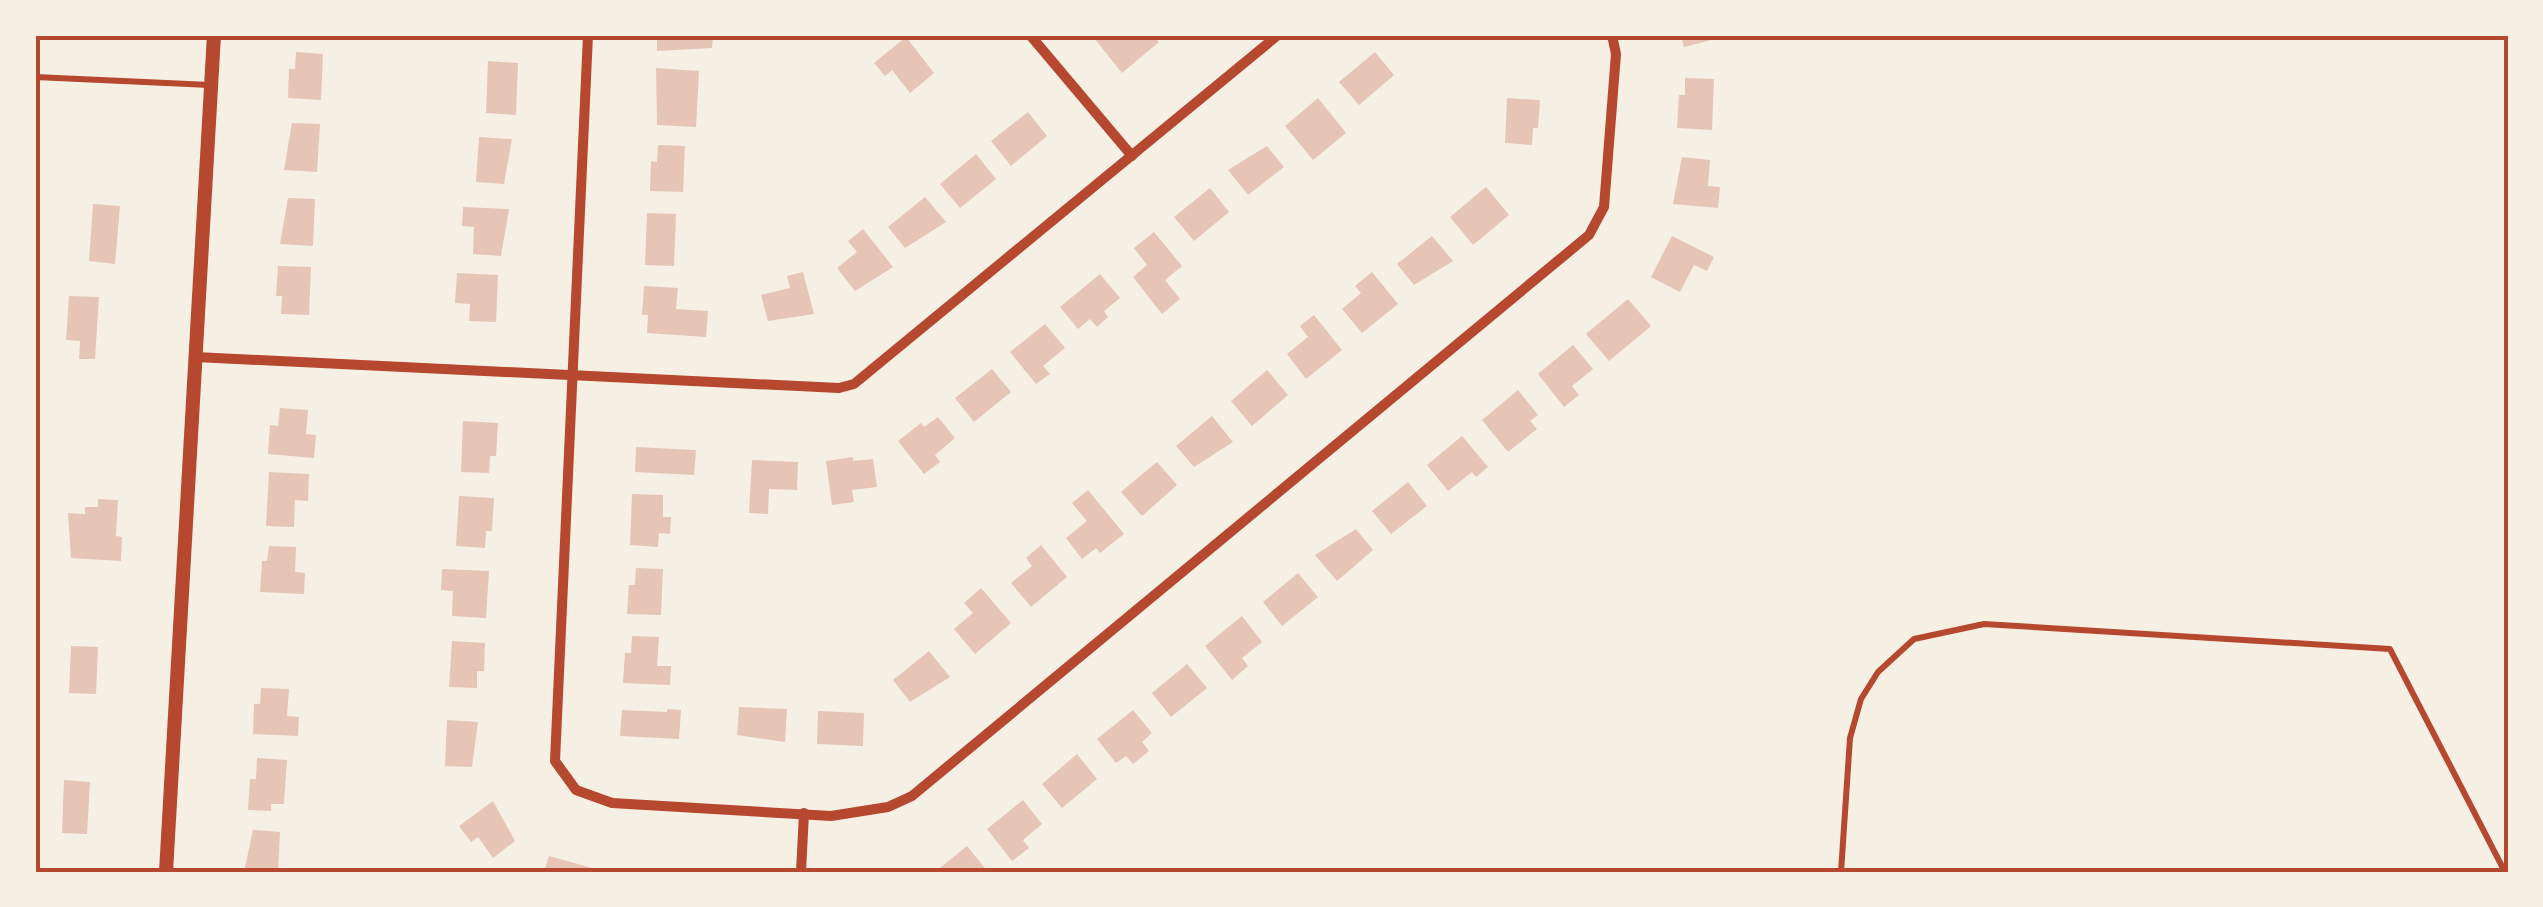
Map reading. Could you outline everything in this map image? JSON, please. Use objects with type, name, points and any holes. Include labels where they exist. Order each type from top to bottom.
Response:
[{"type":"street","points":[[166,872],[214,35]]},
{"type":"street","points":[[588,35],[552,745],[563,777],[590,798],[612,803],[857,815],[912,796],[1589,234],[1604,207],[1616,54],[1612,35]]},
{"type":"street","points":[[1030,35],[1132,156]]},
{"type":"street","points":[[196,357],[570,378],[839,388],[854,384],[1278,35]]},
{"type":"street","points":[[801,872],[804,813]]},
{"type":"lane","points":[[35,77],[212,85]]},
{"type":"lane","points":[[1841,872],[1850,738],[1861,699],[1878,672],[1914,639],[1984,624],[2390,649],[2505,872]]},
{"type":"building","points":[[657,35],[713,35],[712,48],[657,51]]},
{"type":"building","points":[[1153,35],[1159,42],[1122,73],[1094,38]]},
{"type":"building","points":[[1681,35],[1727,35],[1727,36],[1684,47]]},
{"type":"building","points":[[906,37],[934,73],[910,93],[892,70],[885,76],[874,63]]},
{"type":"building","points":[[296,52],[323,54],[321,100],[288,98],[289,69],[295,69]]},
{"type":"building","points":[[1375,52],[1394,75],[1359,105],[1339,82]]},
{"type":"building","points":[[488,61],[518,63],[516,115],[486,113]]},
{"type":"building","points":[[656,68],[699,71],[696,127],[657,125]]},
{"type":"building","points":[[1685,78],[1714,79],[1712,130],[1677,128],[1679,95],[1685,95]]},
{"type":"building","points":[[1318,98],[1346,133],[1313,160],[1285,126]]},
{"type":"building","points":[[1507,98],[1540,100],[1532,145],[1505,143]]},
{"type":"building","points":[[1028,112],[1047,136],[1011,166],[991,141]]},
{"type":"building","points":[[292,123],[320,124],[317,172],[284,170]]},
{"type":"building","points":[[479,137],[512,139],[504,184],[476,182]]},
{"type":"building","points":[[658,145],[685,146],[683,192],[650,191],[651,161],[657,162]]},
{"type":"building","points":[[1267,146],[1284,167],[1248,195],[1228,170]]},
{"type":"building","points":[[976,154],[996,179],[960,208],[940,184]]},
{"type":"building","points":[[1682,157],[1710,160],[1708,186],[1720,187],[1718,208],[1673,204]]},
{"type":"building","points":[[1486,187],[1509,215],[1473,245],[1450,217]]},
{"type":"building","points":[[1210,188],[1229,212],[1194,241],[1174,217]]},
{"type":"building","points":[[925,197],[946,222],[905,248],[888,227]]},
{"type":"building","points":[[288,198],[315,199],[313,246],[280,244]]},
{"type":"building","points":[[93,204],[120,206],[115,264],[89,261]]},
{"type":"building","points":[[463,207],[509,209],[501,256],[473,254],[474,227],[462,226]]},
{"type":"building","points":[[647,213],[676,214],[674,266],[645,265]]},
{"type":"building","points":[[863,229],[893,267],[855,291],[837,268],[857,252],[848,241]]},
{"type":"building","points":[[1154,232],[1182,266],[1165,280],[1180,299],[1162,314],[1133,277],[1147,265],[1134,248]]},
{"type":"building","points":[[1432,236],[1453,261],[1414,285],[1397,264]]},
{"type":"building","points":[[1672,236],[1714,257],[1707,271],[1694,265],[1680,292],[1651,277]]},
{"type":"building","points":[[278,266],[311,267],[309,315],[281,314],[282,296],[276,296]]},
{"type":"building","points":[[803,272],[814,314],[768,321],[761,295],[790,288],[787,276]]},
{"type":"building","points":[[1372,272],[1398,304],[1362,333],[1342,309],[1361,293],[1355,286]]},
{"type":"building","points":[[457,273],[498,275],[496,322],[469,321],[470,304],[455,303]]},
{"type":"building","points":[[1100,274],[1120,298],[1104,311],[1108,317],[1097,327],[1090,319],[1078,329],[1060,307]]},
{"type":"building","points":[[644,286],[678,288],[676,309],[708,311],[706,337],[647,333],[648,315],[642,315]]},
{"type":"building","points":[[69,296],[99,297],[95,359],[79,359],[80,341],[66,340]]},
{"type":"building","points":[[1628,299],[1651,326],[1609,361],[1586,334]]},
{"type":"building","points":[[1314,315],[1342,350],[1306,379],[1287,354],[1308,337],[1300,326]]},
{"type":"building","points":[[1045,324],[1065,348],[1043,366],[1050,374],[1036,384],[1010,352]]},
{"type":"building","points":[[1573,345],[1593,369],[1572,386],[1579,395],[1564,407],[1538,374]]},
{"type":"building","points":[[992,369],[1011,392],[974,422],[955,398]]},
{"type":"building","points":[[1267,370],[1288,395],[1252,426],[1231,401]]},
{"type":"building","points":[[1518,390],[1538,415],[1530,421],[1537,429],[1508,452],[1482,420]]},
{"type":"building","points":[[280,408],[308,410],[306,434],[316,435],[314,458],[268,454],[270,425],[278,426]]},
{"type":"building","points":[[1212,416],[1233,442],[1194,467],[1176,446]]},
{"type":"building","points":[[938,417],[955,438],[935,455],[940,462],[924,474],[898,441],[921,423],[924,427]]},
{"type":"building","points":[[463,421],[498,423],[496,456],[490,456],[489,473],[461,472]]},
{"type":"building","points":[[1462,436],[1488,467],[1476,477],[1472,472],[1448,491],[1427,465]]},
{"type":"building","points":[[636,447],[696,450],[694,475],[635,472]]},
{"type":"building","points":[[853,457],[853,461],[873,459],[877,487],[852,490],[854,502],[832,505],[826,461]]},
{"type":"building","points":[[752,460],[798,462],[797,490],[769,489],[768,514],[749,513]]},
{"type":"building","points":[[1157,462],[1177,485],[1142,516],[1121,492]]},
{"type":"building","points":[[269,472],[309,474],[308,501],[295,500],[294,527],[266,526]]},
{"type":"building","points":[[1408,482],[1427,506],[1391,534],[1372,511]]},
{"type":"building","points":[[1088,490],[1124,534],[1100,553],[1096,548],[1082,559],[1066,538],[1087,521],[1072,503]]},
{"type":"building","points":[[632,494],[663,495],[663,517],[671,517],[670,534],[659,533],[658,547],[630,545]]},
{"type":"building","points":[[459,496],[494,498],[492,531],[486,531],[485,548],[456,546]]},
{"type":"building","points":[[98,499],[118,500],[116,536],[122,537],[121,561],[71,558],[68,513],[85,514],[85,507],[98,507]]},
{"type":"building","points":[[1356,529],[1373,550],[1337,581],[1315,555]]},
{"type":"building","points":[[1041,545],[1067,577],[1031,607],[1011,583],[1032,566],[1026,558]]},
{"type":"building","points":[[269,546],[296,547],[295,572],[305,573],[304,594],[260,592],[262,561],[267,561]]},
{"type":"building","points":[[636,568],[663,569],[661,615],[627,614],[629,585],[635,585]]},
{"type":"building","points":[[442,569],[489,571],[486,618],[452,616],[453,591],[441,590]]},
{"type":"building","points":[[1298,573],[1318,597],[1282,626],[1263,602]]},
{"type":"building","points":[[981,588],[1011,623],[975,654],[954,629],[973,613],[964,603]]},
{"type":"building","points":[[1242,616],[1262,642],[1242,658],[1248,666],[1232,680],[1205,646]]},
{"type":"building","points":[[632,636],[659,637],[657,666],[671,666],[670,685],[623,683],[625,653],[631,653]]},
{"type":"building","points":[[452,641],[485,643],[484,671],[477,671],[477,688],[449,687]]},
{"type":"building","points":[[71,646],[98,647],[96,694],[69,693]]},
{"type":"building","points":[[929,651],[950,677],[910,702],[893,680]]},
{"type":"building","points":[[1187,664],[1207,688],[1171,717],[1152,693]]},
{"type":"building","points":[[261,688],[289,689],[287,716],[299,717],[298,736],[253,734],[254,704],[260,704]]},
{"type":"building","points":[[739,707],[787,709],[785,742],[737,735]]},
{"type":"building","points":[[622,710],[681,710],[679,739],[620,736]]},
{"type":"building","points":[[1133,710],[1152,733],[1142,742],[1149,751],[1133,764],[1126,756],[1116,763],[1097,739]]},
{"type":"building","points":[[818,711],[864,713],[863,746],[817,744]]},
{"type":"building","points":[[447,720],[478,722],[472,767],[445,766]]},
{"type":"building","points":[[1077,754],[1097,779],[1062,808],[1042,784]]},
{"type":"building","points":[[257,758],[287,760],[284,804],[271,804],[271,811],[248,810],[250,779],[256,779]]},
{"type":"building","points":[[64,780],[90,782],[87,834],[62,833]]},
{"type":"building","points":[[1023,800],[1042,824],[1023,840],[1029,848],[1012,861],[987,829]]},
{"type":"building","points":[[493,801],[515,841],[493,858],[478,837],[471,842],[459,826]]},
{"type":"building","points":[[253,830],[280,832],[278,872],[244,872]]},
{"type":"building","points":[[967,846],[988,872],[935,872]]},
{"type":"building","points":[[549,856],[603,871],[603,872],[544,872]]}]
